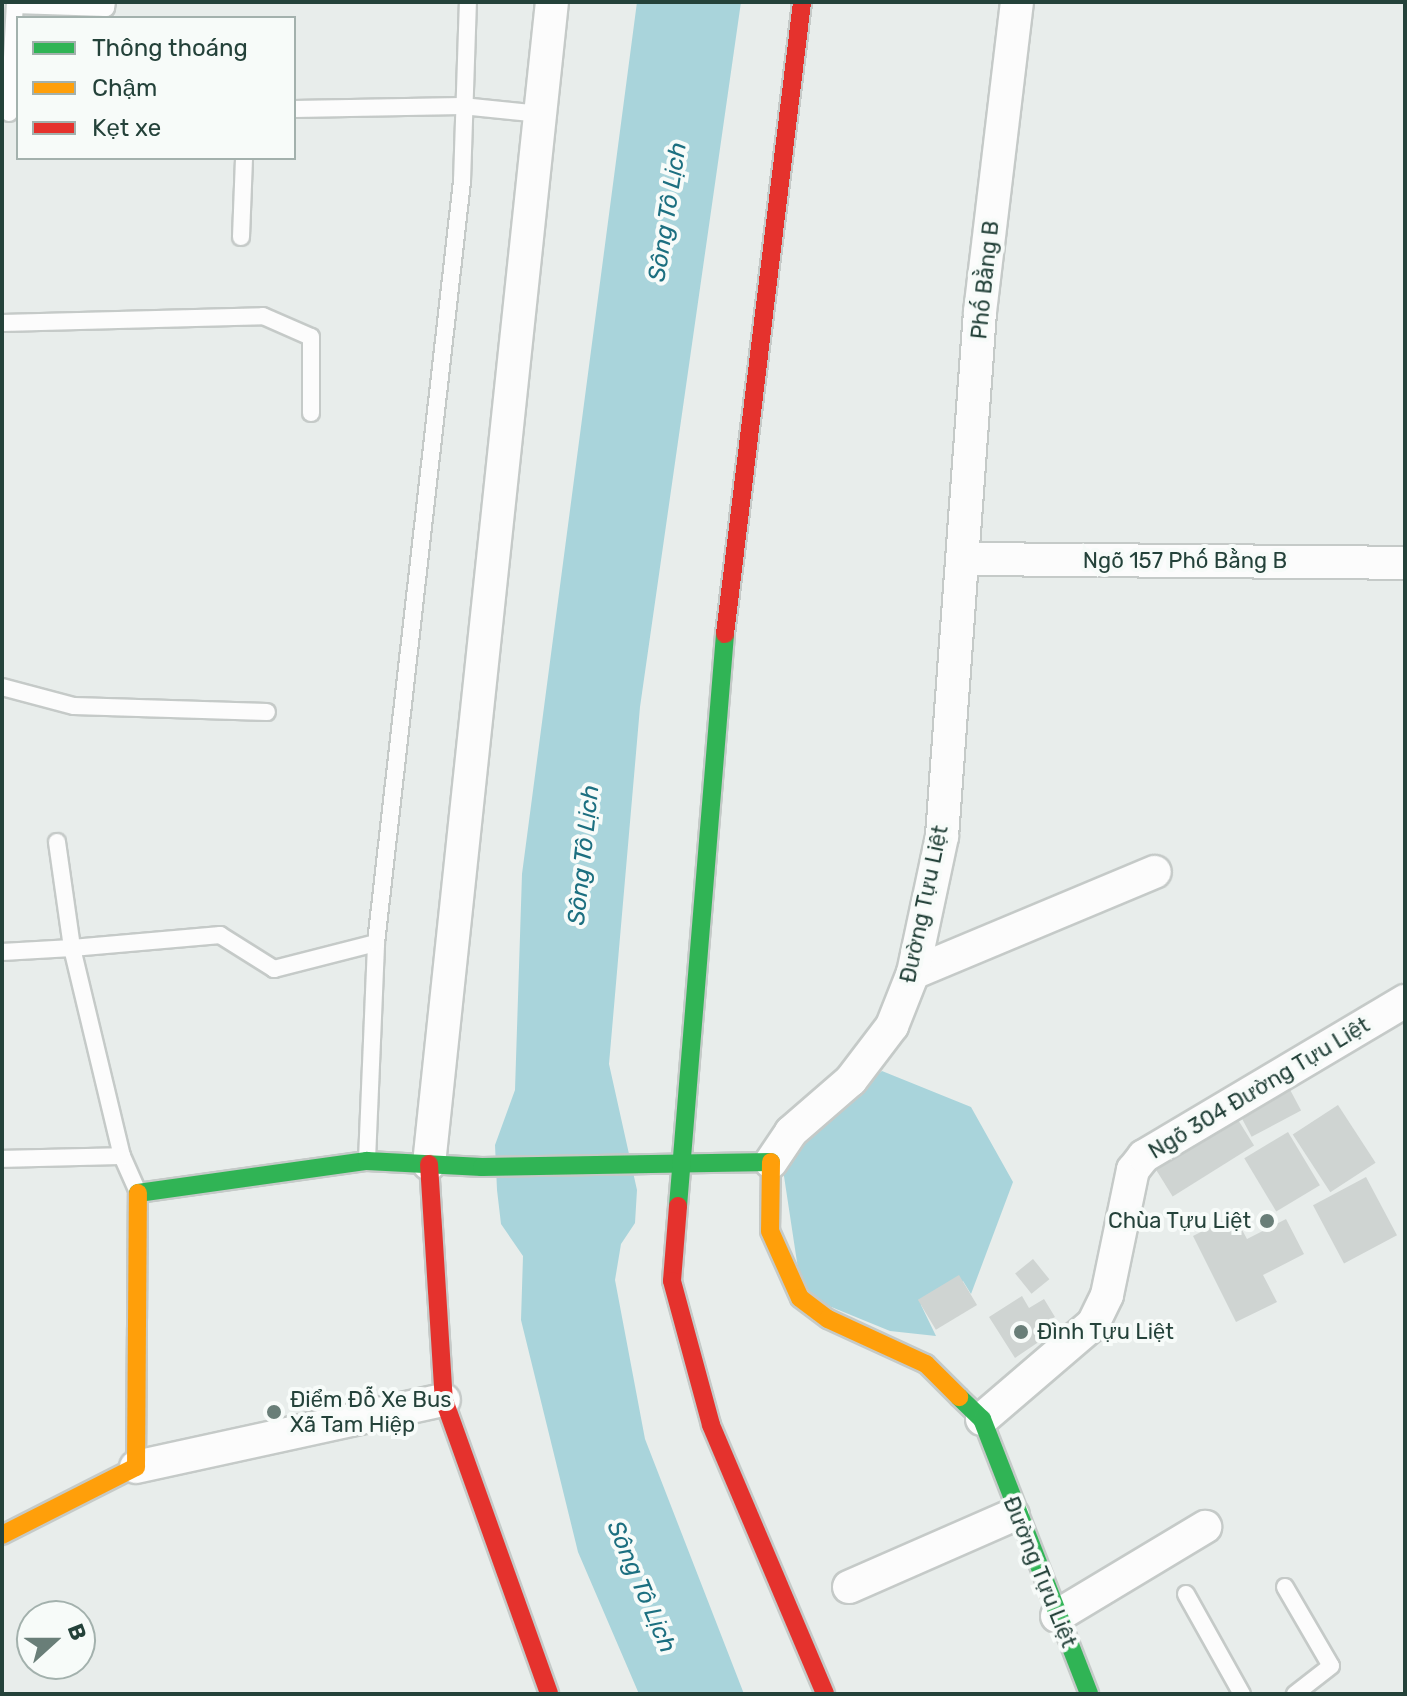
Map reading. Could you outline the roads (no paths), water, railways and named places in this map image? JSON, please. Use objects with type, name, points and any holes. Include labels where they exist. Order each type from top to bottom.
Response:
[{"type":"street","points":[[549,1694],[444,1400],[429,1164],[488,551],[552,2]]},
{"type":"street","points":[[802,2],[719,686],[675,1163],[672,1281],[711,1425],[825,1694]]},
{"type":"street","name":"Phố Bằng B","points":[[966,559],[980,312],[1017,2]]},
{"type":"street","name":"Ngõ 157 Phố Bằng B","points":[[966,559],[1405,563]]},
{"type":"street","name":"Đường Tựu Liệt","points":[[966,559],[942,836],[913,973],[892,1026],[851,1080],[791,1132],[771,1162],[770,1231],[800,1298],[828,1319],[926,1364],[982,1419],[1013,1515],[1089,1694]]},
{"type":"street","points":[[913,973],[1155,872]]},
{"type":"street","name":"Ngõ 304 Đường Tựu Liệt","points":[[982,1419],[1093,1324],[1107,1295],[1133,1170],[1144,1156],[1405,1001]]},
{"type":"street","points":[[136,1467],[138,1190],[367,1161],[482,1167],[771,1162]]},
{"type":"street","points":[[2,1535],[136,1467],[444,1400]]},
{"type":"street","points":[[849,1587],[1013,1515]]},
{"type":"street","points":[[1057,1616],[1205,1527]]},
{"type":"lane","points":[[10,112],[15,4],[106,8],[107,2]]},
{"type":"lane","points":[[367,1161],[376,943],[397,792],[402,667],[442,382],[468,2]]},
{"type":"lane","points":[[296,109],[462,106],[541,114]]},
{"type":"lane","points":[[241,237],[244,160]]},
{"type":"lane","points":[[2,323],[263,316],[311,337],[311,413]]},
{"type":"lane","points":[[2,687],[74,706],[267,712]]},
{"type":"lane","points":[[57,842],[72,948],[122,1156],[138,1190]]},
{"type":"lane","points":[[2,952],[220,935],[274,969],[376,943]]},
{"type":"lane","points":[[2,1159],[122,1156]]},
{"type":"lane","points":[[1285,1587],[1331,1666],[1295,1694]]},
{"type":"lane","points":[[1186,1594],[1242,1694]]},
{"type":"water","name":"Sông Tô Lịch","points":[[637,2],[741,2],[640,707],[609,1064],[637,1190],[635,1223],[621,1244],[615,1280],[645,1439],[744,1694],[639,1694],[578,1552],[521,1320],[523,1256],[501,1224],[497,1190],[495,1145],[515,1090],[522,874]]},
{"type":"water","points":[[882,1071],[971,1107],[1013,1182],[971,1294],[963,1281],[921,1305],[936,1336],[890,1331],[802,1295],[782,1163],[800,1136]]},
{"type":"place","name":"Chùa Tựu Liệt","points":[[1267,1221]]},
{"type":"place","name":"Đình Tựu Liệt","points":[[1021,1332]]},
{"type":"place","name":"Điểm Đỗ Xe Bus Xã Tam Hiệp","points":[[274,1412]]}]
